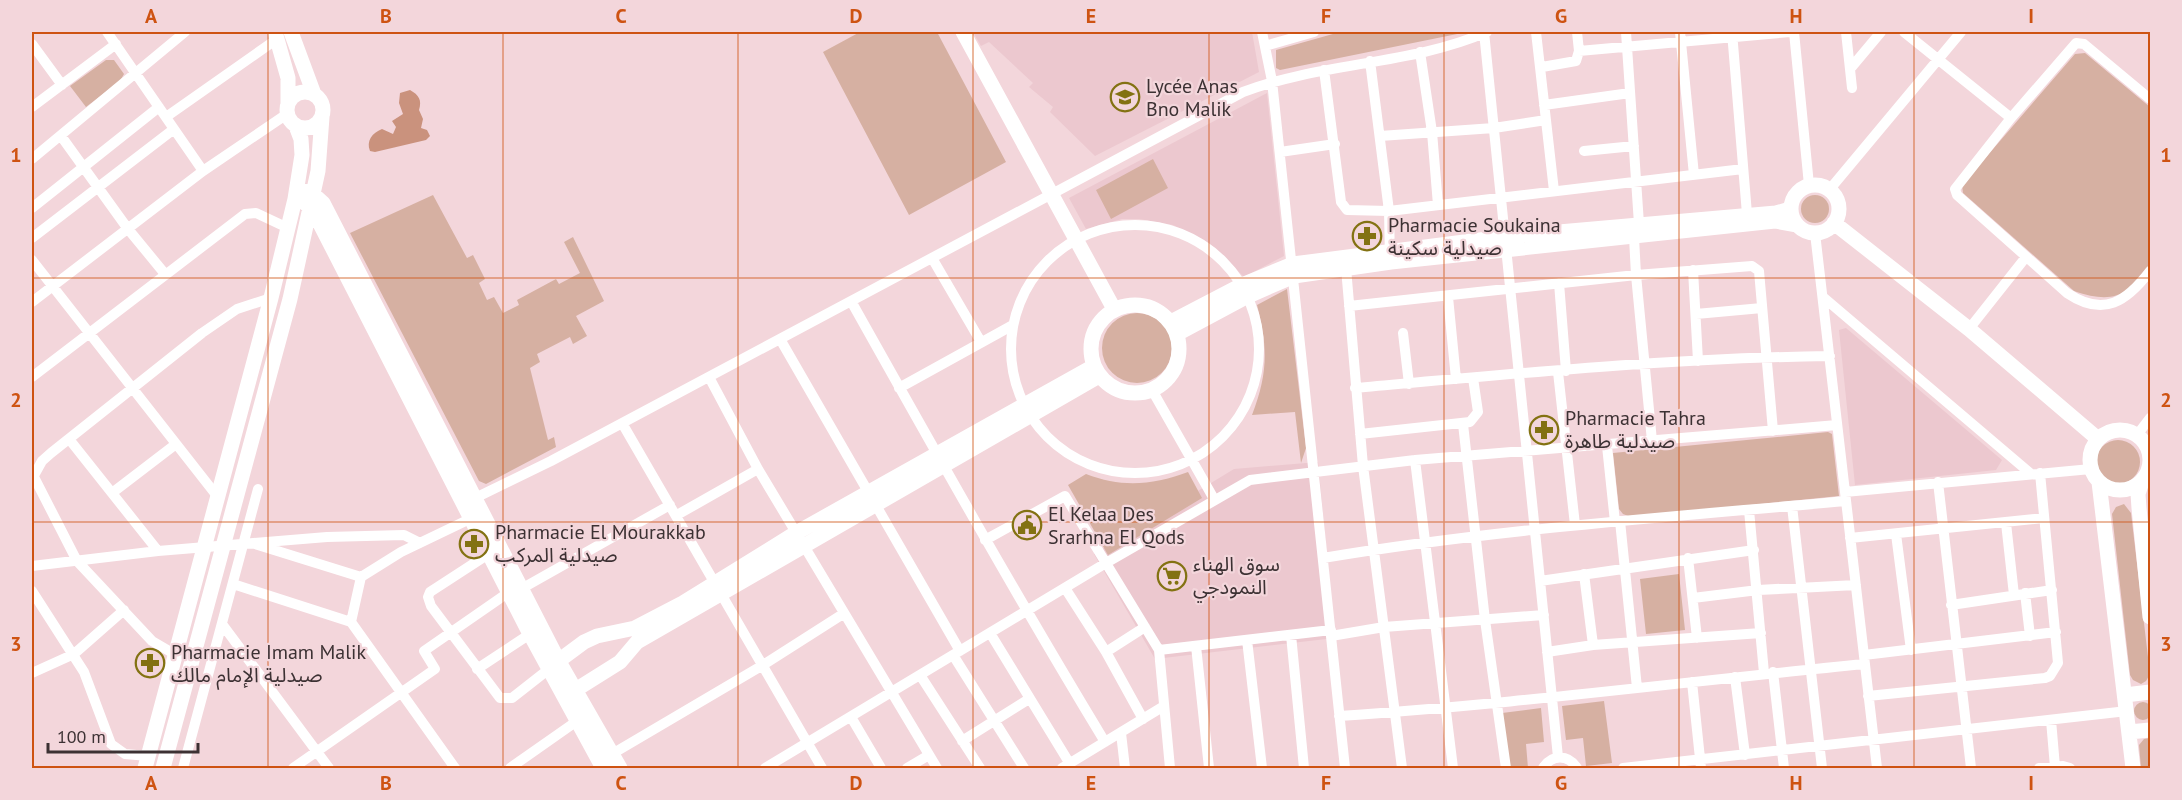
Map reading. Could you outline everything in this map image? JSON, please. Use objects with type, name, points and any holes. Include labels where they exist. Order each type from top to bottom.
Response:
[{"type":"street","points":[[107,32],[203,171]]},
{"type":"street","points":[[32,159],[184,32]]},
{"type":"street","points":[[291,32],[314,94],[321,102],[321,183],[328,213]]},
{"type":"street","points":[[963,32],[1114,309]]},
{"type":"street","points":[[1262,32],[1272,81],[1345,768]]},
{"type":"street","points":[[1265,46],[1314,32]]},
{"type":"street","points":[[469,501],[851,302],[1243,92],[1272,81],[1420,52],[1485,32],[1504,244],[1558,757]]},
{"type":"street","points":[[1536,32],[1542,67],[1554,191]]},
{"type":"street","points":[[1542,67],[1573,63],[1579,51],[1577,32]]},
{"type":"street","points":[[1626,32],[1636,182],[1636,275],[1652,441]]},
{"type":"street","points":[[1579,51],[1627,46],[1681,36],[1792,32],[1809,185]]},
{"type":"street","points":[[1846,32],[1852,88]]},
{"type":"street","points":[[1850,69],[1881,32]]},
{"type":"street","points":[[1904,32],[2011,118]]},
{"type":"street","points":[[1830,189],[1961,32]]},
{"type":"street","points":[[1732,34],[1747,214]]},
{"type":"street","points":[[32,591],[84,672],[111,744],[125,754],[146,762],[271,298],[296,194],[302,155],[301,139],[290,114],[288,78],[276,35],[166,117]]},
{"type":"street","points":[[1681,36],[1694,175]]},
{"type":"street","points":[[2151,99],[2084,44],[2076,43],[1956,184],[1955,192],[2074,298],[2099,304],[2113,304],[2124,299],[2151,271]]},
{"type":"street","points":[[32,44],[62,84]]},
{"type":"street","points":[[32,107],[116,44]]},
{"type":"street","points":[[1420,52],[1432,132],[1438,205]]},
{"type":"street","points":[[1370,61],[1389,211],[1390,257]]},
{"type":"street","points":[[1324,70],[1341,202],[1347,210],[1389,211],[1743,169]]},
{"type":"street","points":[[32,302],[203,171],[290,114],[299,93],[314,94]]},
{"type":"street","points":[[1544,105],[1630,93]]},
{"type":"street","points":[[32,208],[159,107]]},
{"type":"street","points":[[290,114],[311,127],[322,117]]},
{"type":"street","points":[[1380,136],[1494,128],[1546,120]]},
{"type":"street","points":[[32,238],[174,129]]},
{"type":"street","points":[[61,136],[128,228],[165,274]]},
{"type":"street","points":[[1280,152],[1335,144]]},
{"type":"street","points":[[1584,151],[1634,146]]},
{"type":"street","points":[[163,768],[290,299],[320,154]]},
{"type":"street","points":[[1636,230],[1775,221],[1796,225],[1805,231],[1822,232],[1834,223],[1839,209],[1835,195],[1830,189],[1820,185],[1809,185],[1795,193],[1790,209],[1796,225]]},
{"type":"street","points":[[296,194],[323,203],[469,501]]},
{"type":"street","points":[[311,200],[554,665],[570,694],[620,768]]},
{"type":"street","points":[[1174,328],[1245,291],[1293,270],[1636,230],[1790,209]]},
{"type":"street","points":[[32,377],[245,214],[256,213],[288,228]]},
{"type":"street","points":[[1834,223],[1969,329],[2098,439]]},
{"type":"street","points":[[1136,224],[1168,228],[1197,241],[1222,260],[1245,291],[1258,332],[1257,370],[1245,406],[1223,437],[1192,459],[1170,468],[1146,473],[1122,473],[1098,468],[1065,451],[1049,439],[1028,412],[1015,380],[1011,352],[1013,325],[1025,290],[1046,261],[1076,239],[1105,228],[1136,224]]},
{"type":"street","points":[[1815,233],[1877,768]]},
{"type":"street","points":[[1293,270],[1346,268],[1390,257]]},
{"type":"street","points":[[1969,329],[2026,257]]},
{"type":"street","points":[[932,258],[981,342]]},
{"type":"street","points":[[32,260],[217,496]]},
{"type":"street","points":[[1349,306],[1636,275],[1755,267],[1759,271],[1773,431]]},
{"type":"street","points":[[1346,268],[1363,466],[1383,627],[1397,712],[1402,768]]},
{"type":"street","points":[[1693,270],[1698,361]]},
{"type":"street","points":[[1558,283],[1565,449],[1575,525]]},
{"type":"street","points":[[1448,297],[1456,379]]},
{"type":"street","points":[[1822,297],[2035,473],[2044,518],[2058,663],[2050,676],[1868,696]]},
{"type":"street","points":[[176,655],[152,641],[77,561],[33,478],[42,461],[131,387],[237,309],[271,298]]},
{"type":"street","points":[[851,302],[985,540],[1105,742]]},
{"type":"street","points":[[1129,304],[1144,305],[1159,311],[1174,328],[1179,351],[1175,367],[1166,381],[1152,390],[1133,393],[1114,388],[1097,371],[1090,350],[1093,334],[1101,320],[1114,309],[1129,304]]},
{"type":"street","points":[[1696,314],[1762,308]]},
{"type":"street","points":[[899,388],[1013,325]]},
{"type":"street","points":[[1403,333],[1409,384]]},
{"type":"street","points":[[780,339],[873,500],[994,721],[1024,768]]},
{"type":"street","points":[[1355,388],[1698,361],[1830,356]]},
{"type":"street","points":[[490,553],[430,592],[428,597],[431,606],[496,696],[504,700],[512,698],[554,665],[597,636],[621,632],[656,618],[805,547],[873,500],[1097,371]]},
{"type":"street","points":[[709,377],[758,469],[890,693],[937,768]]},
{"type":"street","points":[[1360,434],[1463,424],[1474,420],[1478,412],[1473,378]]},
{"type":"street","points":[[1152,390],[1214,499]]},
{"type":"street","points":[[2137,435],[2151,418]]},
{"type":"street","points":[[622,423],[763,665],[806,744],[822,768]]},
{"type":"street","points":[[1463,424],[1485,620],[1506,768]]},
{"type":"street","points":[[765,768],[1106,563],[1250,480],[1467,455],[1607,446],[1837,425]]},
{"type":"street","points":[[2133,768],[2091,450],[2098,439],[2116,430],[2137,435],[2149,453],[2139,508],[2151,617]]},
{"type":"street","points":[[69,439],[158,551]]},
{"type":"street","points":[[112,493],[176,444]]},
{"type":"street","points":[[1607,446],[1625,568],[1637,688]]},
{"type":"street","points":[[1415,460],[1423,542],[1437,623],[1453,768]]},
{"type":"street","points":[[677,515],[758,469]]},
{"type":"street","points":[[1323,558],[1423,542],[1534,529],[1792,506],[1938,482],[2035,473],[2095,476],[2110,489],[2118,491],[2134,487],[2146,477]]},
{"type":"street","points":[[1938,482],[1971,768]]},
{"type":"street","points":[[183,768],[233,584],[247,543],[258,489]]},
{"type":"street","points":[[985,540],[1065,496],[1159,650],[1170,768]]},
{"type":"street","points":[[570,694],[620,662],[637,642],[796,533],[873,500]]},
{"type":"street","points":[[293,768],[435,669],[424,651],[450,632],[515,591],[670,505]]},
{"type":"street","points":[[1792,506],[1822,768]]},
{"type":"street","points":[[1749,510],[1761,633],[1784,768]]},
{"type":"street","points":[[247,543],[361,577],[420,543],[477,516]]},
{"type":"street","points":[[477,516],[490,553],[515,591],[530,634],[554,665]]},
{"type":"street","points":[[1850,538],[1943,531],[2044,518]]},
{"type":"street","points":[[2006,524],[2019,594],[2030,636]]},
{"type":"street","points":[[1896,534],[1911,650]]},
{"type":"street","points":[[32,566],[247,543],[404,535],[420,543]]},
{"type":"street","points":[[1540,581],[1754,550]]},
{"type":"street","points":[[1688,558],[1697,638]]},
{"type":"street","points":[[1584,574],[1593,645]]},
{"type":"street","points":[[351,622],[361,577]]},
{"type":"street","points":[[233,584],[351,622],[455,768]]},
{"type":"street","points":[[1693,598],[1758,590],[1856,585]]},
{"type":"street","points":[[1065,588],[1106,652],[1143,719]]},
{"type":"street","points":[[1952,605],[2052,590]]},
{"type":"street","points":[[32,614],[43,609]]},
{"type":"street","points":[[32,673],[74,654],[124,610]]},
{"type":"street","points":[[612,754],[763,665],[843,614]]},
{"type":"street","points":[[1159,650],[1291,635],[1544,615]]},
{"type":"street","points":[[205,616],[222,623],[329,768]]},
{"type":"street","points":[[1106,652],[1144,627]]},
{"type":"street","points":[[621,632],[630,650]]},
{"type":"street","points":[[1340,716],[1552,699],[1810,669],[1911,650],[2056,632]]},
{"type":"street","points":[[990,633],[1066,766],[1164,706]]},
{"type":"street","points":[[1547,652],[1593,645],[1761,633]]},
{"type":"street","points":[[477,669],[530,634]]},
{"type":"street","points":[[1291,635],[1304,768]]},
{"type":"street","points":[[1247,640],[1262,768]]},
{"type":"street","points":[[1196,646],[1209,768]]},
{"type":"street","points":[[920,675],[980,768]]},
{"type":"street","points":[[1735,677],[1745,755]]},
{"type":"street","points":[[1692,682],[1700,764]]},
{"type":"street","points":[[2125,694],[2151,692]]},
{"type":"street","points":[[570,694],[577,721],[603,768]]},
{"type":"street","points":[[962,741],[1029,699]]},
{"type":"street","points":[[1623,768],[1700,764],[1782,750],[2127,711]]},
{"type":"street","points":[[850,717],[880,768]]},
{"type":"street","points":[[2051,720],[2055,767]]},
{"type":"street","points":[[510,768],[577,721]]},
{"type":"street","points":[[2129,732],[2151,730]]},
{"type":"street","points":[[1121,733],[1125,768]]},
{"type":"street","points":[[907,768],[928,755]]},
{"type":"street","points":[[1543,768],[1548,762],[1558,757],[1569,760],[1577,768]]},
{"type":"street","points":[[2039,768],[2070,768]]},
{"type":"shaded area","points":[[860,32],[937,32],[1006,162],[909,215],[823,52]]},
{"type":"shaded area","name":"Lycée Anas Bno Malik","points":[[973,32],[1252,32],[1259,72],[1095,156],[1050,112],[1053,107],[1029,87],[1033,83],[989,42],[981,46]]},
{"type":"shaded area","points":[[1340,32],[1467,32],[1280,70],[1276,68],[1276,50]]},
{"type":"shaded area","points":[[2085,53],[2150,107],[2150,266],[2134,285],[2118,295],[2109,297],[2074,291],[1963,193],[1962,185],[2075,54]]},
{"type":"shaded area","points":[[106,60],[114,60],[124,74],[120,81],[86,107],[70,86]]},
{"type":"shaded area","points":[[410,90],[418,96],[420,101],[419,110],[423,119],[421,128],[427,130],[430,136],[426,140],[375,152],[370,151],[369,141],[375,133],[382,129],[393,134],[396,127],[392,121],[403,114],[399,103],[400,93]]},
{"type":"shaded area","points":[[1267,93],[1284,256],[1244,277],[1209,243],[1173,225],[1139,219],[1122,219],[1086,229],[1069,198]]},
{"type":"shaded area","points":[[1153,159],[1168,188],[1111,219],[1096,190]]},
{"type":"shaded area","points":[[433,195],[467,258],[473,255],[485,279],[479,283],[487,300],[494,297],[503,313],[519,305],[517,300],[556,279],[559,284],[580,273],[564,242],[573,237],[604,301],[576,316],[587,336],[573,344],[570,337],[537,354],[540,362],[530,368],[548,440],[554,437],[556,447],[486,484],[479,481],[350,233]]},
{"type":"shaded area","points":[[1815,195],[1825,199],[1829,209],[1825,219],[1815,223],[1805,219],[1801,209],[1805,199]]},
{"type":"shaded area","points":[[1287,289],[1306,448],[1301,463],[1295,412],[1252,415],[1261,386],[1265,360],[1257,305]]},
{"type":"shaded area","points":[[1137,313],[1150,316],[1162,323],[1169,335],[1172,348],[1169,361],[1162,373],[1150,380],[1137,383],[1124,380],[1112,373],[1105,361],[1102,348],[1105,335],[1112,323],[1124,316]]},
{"type":"shaded area","points":[[1846,328],[2002,460],[1996,470],[1855,485],[1839,330]]},
{"type":"shaded area","points":[[1828,432],[1832,434],[1839,496],[1631,517],[1623,514],[1619,509],[1613,453]]},
{"type":"shaded area","points":[[2118,440],[2133,447],[2140,462],[2133,477],[2118,484],[2103,477],[2096,462],[2103,447]]},
{"type":"shaded area","points":[[1318,462],[1335,638],[1155,659],[1094,554],[1234,469]]},
{"type":"shaded area","points":[[1188,472],[1202,498],[1108,555],[1068,485],[1086,474],[1112,481],[1137,483],[1162,480]]},
{"type":"shaded area","points":[[2124,504],[2131,513],[2150,674],[2141,684],[2133,680],[2130,675],[2112,514],[2116,507]]},
{"type":"shaded area","points":[[1679,574],[1685,630],[1646,634],[1640,579]]},
{"type":"shaded area","points":[[1604,701],[1612,763],[1586,766],[1583,738],[1566,740],[1562,706]]},
{"type":"shaded area","points":[[2143,702],[2149,705],[2152,711],[2149,717],[2143,720],[2137,717],[2134,711],[2137,705]]},
{"type":"shaded area","points":[[1541,708],[1544,742],[1526,744],[1528,768],[1509,768],[1502,713]]},
{"type":"shaded area","points":[[2150,738],[2150,768],[2141,768],[2139,745],[2144,739]]},
{"type":"place","name":"Lycée Anas Bno Malik","points":[[1125,97]]},
{"type":"place","name":"Pharmacie Soukaina صيدلية سكينة","points":[[1367,236]]},
{"type":"place","name":"Pharmacie Tahra صيدلية طاهرة","points":[[1544,430]]},
{"type":"place","name":"El Kelaa Des Srarhna El Qods","points":[[1027,525]]},
{"type":"place","name":"Pharmacie El Mourakkab صيدلية المركب","points":[[474,544]]},
{"type":"place","name":"سوق الهناء النمودجي","points":[[1172,576]]},
{"type":"place","name":"Pharmacie Imam Malik صيدلية الإمام مالك","points":[[150,663]]}]
